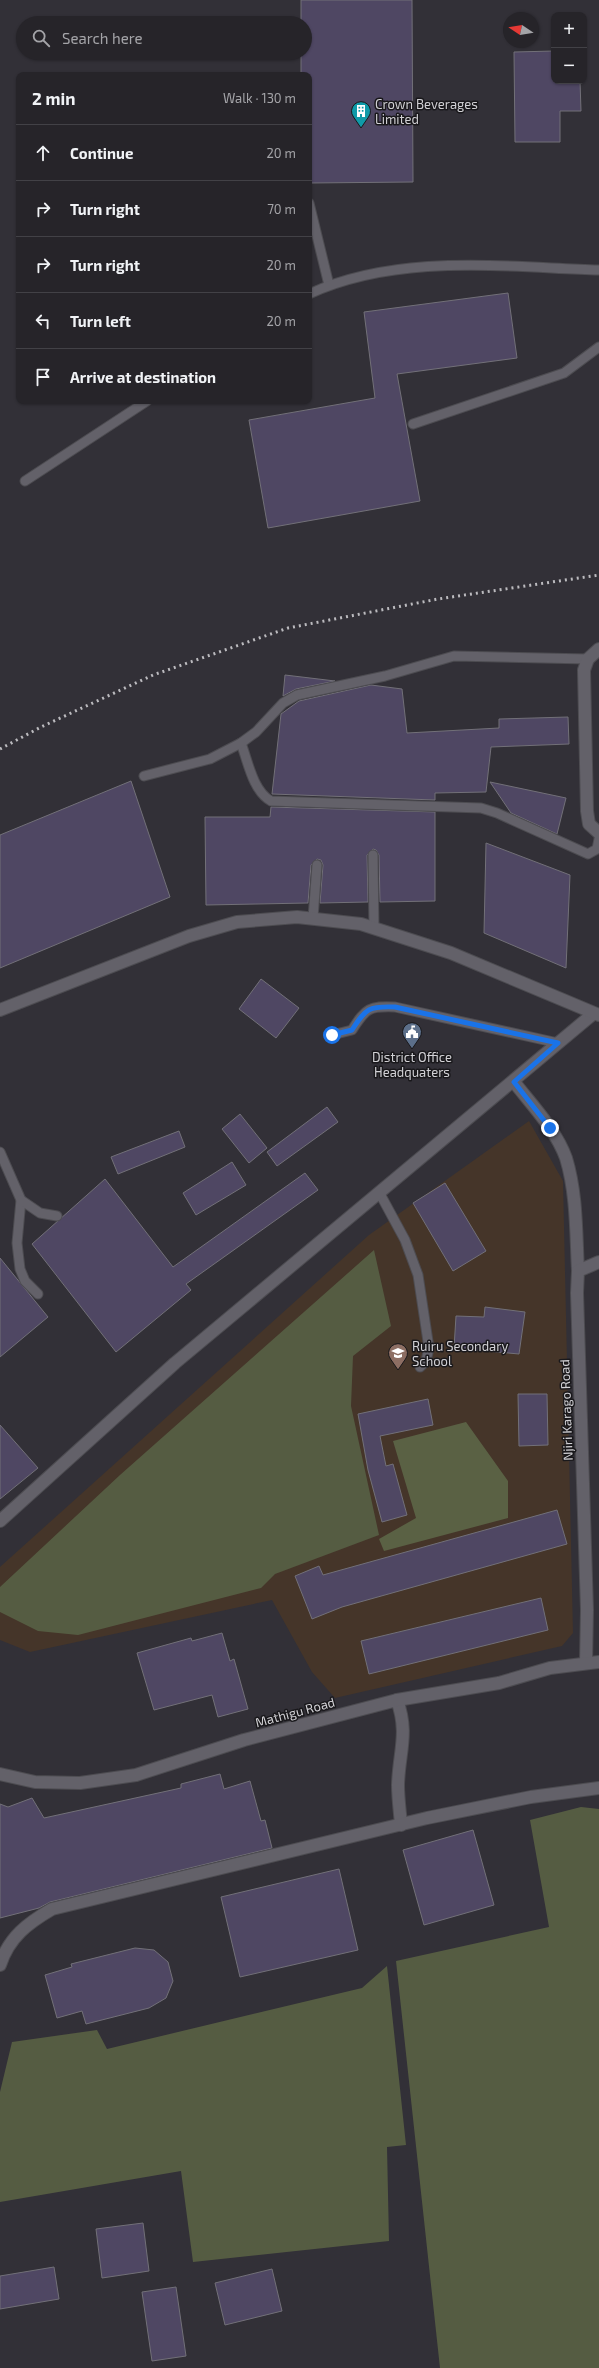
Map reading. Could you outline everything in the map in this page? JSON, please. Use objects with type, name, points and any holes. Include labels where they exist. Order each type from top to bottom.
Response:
[{"type":"street","points":[[599,649],[588,659],[584,670],[587,811],[590,824],[599,833]]},
{"type":"street","points":[[0,1010],[189,936],[237,922],[298,916],[361,924],[451,953],[596,1015]]},
{"type":"street","points":[[0,1520],[175,1363],[379,1192],[514,1082],[558,1043],[596,1015]]},
{"type":"street","name":"Njiri Karago Road","points":[[514,1082],[550,1128],[565,1158],[574,1203],[578,1271],[576,1317],[586,1572],[586,1663]]},
{"type":"street","points":[[578,1271],[599,1262]]},
{"type":"street","name":"Mathigu Road","points":[[0,1774],[35,1782],[80,1783],[136,1775],[244,1740],[398,1700],[499,1683],[550,1668],[599,1662]]},
{"type":"street","points":[[398,1700],[404,1717],[405,1731],[398,1785],[400,1825]]},
{"type":"street","points":[[0,1965],[4,1952],[28,1923],[52,1909],[150,1883],[400,1825],[531,1797],[599,1788]]},
{"type":"lane","points":[[312,215],[329,285]]},
{"type":"lane","points":[[312,293],[329,285],[388,272],[445,264],[599,270]]},
{"type":"lane","points":[[413,424],[564,373],[599,347]]},
{"type":"lane","points":[[25,481],[142,404]]},
{"type":"lane","points":[[144,776],[210,759],[241,743],[256,732],[283,704],[297,695],[385,676],[454,656],[588,659]]},
{"type":"lane","points":[[241,743],[258,789],[264,797],[271,800],[481,808],[498,813],[588,854],[597,849],[599,839]]},
{"type":"lane","points":[[373,855],[374,929]]},
{"type":"lane","points":[[313,918],[317,864]]},
{"type":"lane","points":[[332,1035],[352,1030],[361,1015],[375,1006],[395,1007],[558,1043]]},
{"type":"lane","points":[[0,1152],[21,1200],[17,1256],[25,1281],[38,1294]]},
{"type":"lane","points":[[379,1192],[405,1240],[418,1275],[429,1348],[426,1361],[420,1367]]},
{"type":"lane","points":[[21,1200],[40,1213],[57,1216]]},
{"type":"shaded area","points":[[529,1121],[563,1181],[573,1633],[562,1646],[335,1698],[312,1672],[272,1600],[30,1652],[0,1640],[0,1567],[369,1235]]},
{"type":"green space","points":[[374,1250],[391,1326],[353,1356],[351,1406],[379,1535],[275,1574],[261,1588],[78,1635],[38,1631],[0,1612],[0,1587],[120,1475]]},
{"type":"green space","points":[[466,1422],[508,1481],[508,1518],[384,1551],[379,1539],[416,1518],[393,1441]]},
{"type":"green space","points":[[581,1807],[599,1809],[599,2368],[440,2368],[396,1961],[549,1927],[530,1820]]},
{"type":"green space","points":[[387,1966],[406,2145],[387,2147],[389,2241],[193,2262],[181,2171],[0,2202],[0,2092],[12,2042],[97,2030],[107,2049],[362,1988]]},
{"type":"building","name":"Crown Beverages Limited","points":[[301,0],[412,0],[413,182],[312,183],[312,72],[301,72],[301,60],[312,60],[312,16],[301,16]]},
{"type":"building","points":[[551,51],[551,84],[580,84],[581,111],[560,111],[560,142],[515,142],[514,52]]},
{"type":"building","points":[[508,293],[517,358],[397,374],[420,501],[268,528],[249,420],[375,398],[364,312]]},
{"type":"building","points":[[285,675],[335,681],[296,689],[283,696]]},
{"type":"building","points":[[371,685],[402,689],[407,733],[499,728],[499,719],[568,717],[569,744],[491,747],[486,792],[435,793],[435,800],[272,794],[281,714],[299,701]]},
{"type":"building","points":[[131,781],[170,897],[0,968],[0,835]]},
{"type":"building","points":[[490,782],[566,798],[557,834],[511,813]]},
{"type":"building","points":[[271,807],[435,812],[435,901],[380,902],[379,855],[376,850],[373,849],[367,855],[368,902],[320,903],[323,865],[321,860],[317,859],[311,865],[308,903],[206,905],[205,817],[270,817]]},
{"type":"building","points":[[486,843],[570,875],[566,968],[484,933]]},
{"type":"building","points":[[261,979],[299,1008],[276,1038],[239,1009]]},
{"type":"building","points":[[327,1107],[338,1122],[277,1166],[267,1152]]},
{"type":"building","points":[[240,1114],[267,1148],[249,1163],[222,1129]]},
{"type":"building","points":[[179,1131],[185,1147],[118,1174],[111,1157]]},
{"type":"building","points":[[232,1162],[246,1185],[196,1215],[183,1193]]},
{"type":"building","points":[[305,1173],[318,1190],[186,1284],[191,1290],[116,1352],[32,1244],[105,1179],[173,1267]]},
{"type":"building","points":[[445,1183],[486,1251],[453,1271],[413,1203]]},
{"type":"building","points":[[0,1258],[48,1317],[0,1357]]},
{"type":"building","points":[[485,1307],[525,1312],[519,1354],[454,1348],[456,1316],[484,1317]]},
{"type":"building","points":[[518,1394],[547,1394],[548,1445],[519,1446]]},
{"type":"building","points":[[428,1399],[433,1425],[380,1436],[386,1466],[393,1464],[407,1515],[382,1522],[368,1470],[358,1414]]},
{"type":"building","points":[[0,1425],[38,1468],[0,1499]]},
{"type":"building","points":[[557,1510],[567,1544],[342,1607],[312,1619],[295,1576],[319,1566],[323,1575]]},
{"type":"building","points":[[541,1598],[548,1630],[369,1674],[361,1641]]},
{"type":"building","points":[[222,1633],[230,1661],[234,1659],[248,1709],[218,1717],[212,1695],[154,1710],[137,1653],[191,1638],[192,1641]]},
{"type":"building","points":[[220,1774],[224,1789],[250,1781],[261,1821],[265,1820],[272,1848],[50,1902],[39,1908],[0,1918],[0,1804],[8,1807],[32,1798],[44,1818],[181,1788],[181,1784]]},
{"type":"building","points":[[473,1830],[494,1905],[424,1925],[403,1850]]},
{"type":"building","points":[[339,1869],[358,1950],[240,1977],[221,1897]]},
{"type":"building","points":[[135,1948],[154,1950],[168,1962],[173,1981],[166,1998],[149,2008],[86,2024],[82,2011],[57,2018],[45,1975],[72,1967],[71,1964]]},
{"type":"building","points":[[143,2223],[149,2271],[102,2278],[96,2229]]},
{"type":"building","points":[[54,2267],[59,2299],[0,2309],[0,2276]]},
{"type":"building","points":[[272,2269],[282,2311],[225,2325],[215,2283]]},
{"type":"building","points":[[176,2287],[186,2356],[152,2361],[142,2292]]},
{"type":"railway","points":[[0,749],[41,727],[153,675],[288,628],[438,599],[599,575]]},
{"type":"place","name":"Crown Beverages Limited","points":[[361,128]]},
{"type":"place","name":"District Office Headquaters","points":[[412,1049]]},
{"type":"place","name":"Ruiru Secondary School","points":[[398,1370]]},
{"type":"route","points":[[332,1035],[346,1033],[352,1030],[361,1015],[375,1006],[395,1007],[558,1043],[514,1082],[550,1128]]}]
